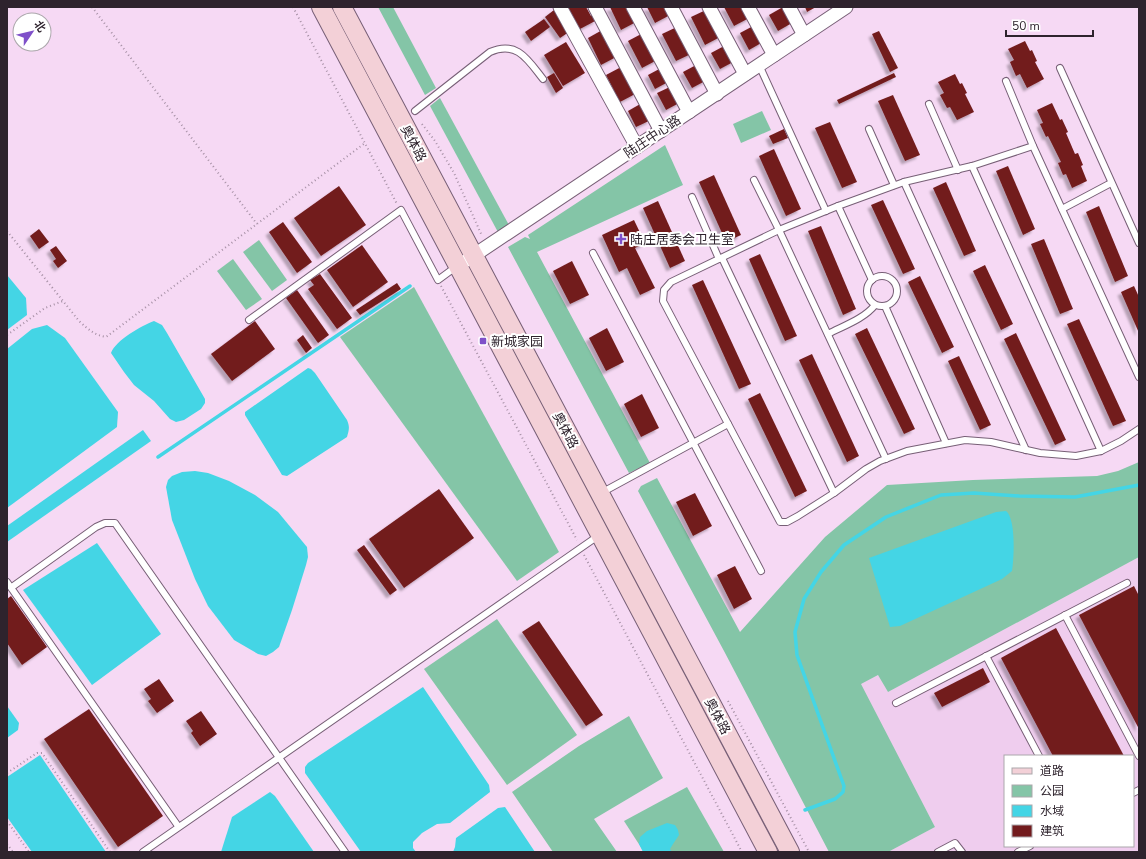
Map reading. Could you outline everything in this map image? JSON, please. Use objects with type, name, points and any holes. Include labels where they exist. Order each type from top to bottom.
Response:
[{"type":"main road","name":"奥体路","points":[[321,7],[458,265],[592,498],[790,852]]},
{"type":"main road","name":"奥体路","points":[[342,7],[480,251],[592,498],[600,534],[768,852]]},
{"type":"street","points":[[560,7],[636,147]]},
{"type":"street","points":[[595,7],[661,131]]},
{"type":"street","points":[[633,7],[689,112]]},
{"type":"street","points":[[671,7],[717,94]]},
{"type":"street","points":[[709,7],[746,74]]},
{"type":"street","points":[[748,7],[774,55]]},
{"type":"street","points":[[788,7],[804,35]]},
{"type":"street","name":"陆庄中心路","points":[[458,265],[846,7]]},
{"type":"lane","points":[[415,111],[490,52],[501,48],[506,47],[521,54],[527,59],[542,79]]},
{"type":"lane","points":[[759,65],[826,211]]},
{"type":"lane","points":[[1060,68],[1139,243]]},
{"type":"lane","points":[[1006,81],[1033,146],[1139,377]]},
{"type":"lane","points":[[929,104],[958,170]]},
{"type":"lane","points":[[869,129],[894,185]]},
{"type":"lane","points":[[1033,146],[958,170],[894,185],[779,230],[671,282],[664,290],[663,301],[780,522],[788,522],[834,493],[866,469],[907,451],[965,440],[991,442],[1040,453],[1076,456],[1101,451],[1121,442],[1139,429]]},
{"type":"lane","points":[[972,166],[1101,451]]},
{"type":"lane","points":[[754,180],[779,230],[886,459]]},
{"type":"lane","points":[[904,182],[1026,450]]},
{"type":"lane","points":[[1062,208],[1111,183]]},
{"type":"lane","points":[[692,197],[720,259],[834,493]]},
{"type":"lane","points":[[838,206],[872,280]]},
{"type":"lane","points":[[249,320],[401,210],[438,280],[458,265]]},
{"type":"lane","points":[[593,253],[761,571]]},
{"type":"lane","points":[[876,277],[886,277],[891,279],[897,287],[894,301],[885,306],[875,305],[868,298],[867,293],[869,284],[876,277]]},
{"type":"lane","points":[[828,334],[865,314],[875,305]]},
{"type":"lane","points":[[885,306],[946,443]]},
{"type":"lane","points":[[592,498],[728,424]]},
{"type":"lane","points":[[12,587],[96,527],[104,523],[115,523],[345,852]]},
{"type":"lane","points":[[143,852],[178,826],[600,534]]},
{"type":"lane","points":[[7,582],[12,587],[178,826]]},
{"type":"lane","points":[[896,702],[1127,583]]},
{"type":"lane","points":[[1065,615],[1139,756]]},
{"type":"lane","points":[[986,656],[1038,755]]},
{"type":"lane","points":[[938,852],[956,843],[962,852]]},
{"type":"lane","points":[[1018,852],[1028,847]]},
{"type":"path","points":[[92,7],[257,224]]},
{"type":"path","points":[[293,7],[401,210]]},
{"type":"path","points":[[415,111],[422,125],[435,141],[454,173],[480,251]]},
{"type":"path","points":[[7,231],[89,331],[98,336],[106,337],[365,142]]},
{"type":"path","points":[[438,280],[742,852]]},
{"type":"path","points":[[7,335],[45,308],[63,301]]},
{"type":"path","points":[[728,701],[809,852]]},
{"type":"path","points":[[7,773],[37,753],[42,753],[110,852]]},
{"type":"path","points":[[7,822],[29,852]]},
{"type":"path","points":[[7,844],[13,852]]},
{"type":"shaded area","points":[[1139,557],[1139,852],[888,852],[935,827],[860,684],[878,675],[888,692]]},
{"type":"green space","points":[[378,7],[393,7],[436,88],[425,95]]},
{"type":"green space","points":[[440,98],[510,227],[499,234],[430,106]]},
{"type":"green space","points":[[762,111],[771,130],[741,143],[733,124]]},
{"type":"green space","points":[[665,145],[683,185],[537,252],[650,463],[629,473],[508,247],[525,237],[530,239],[528,235]]},
{"type":"green space","points":[[259,240],[287,280],[272,291],[243,252]]},
{"type":"green space","points":[[233,259],[262,299],[246,310],[217,271]]},
{"type":"green space","points":[[414,287],[559,552],[517,581],[340,337]]},
{"type":"green space","points":[[1139,462],[1139,557],[888,692],[878,675],[861,684],[935,827],[888,852],[829,852],[638,491],[641,486],[657,478],[740,632],[825,537],[887,485],[973,480],[1097,476],[1118,471]]},
{"type":"green space","points":[[497,619],[577,735],[507,785],[424,669]]},
{"type":"green space","points":[[629,716],[663,778],[594,819],[617,852],[553,852],[512,792],[579,746]]},
{"type":"green space","points":[[687,787],[724,852],[644,852],[624,821]]},
{"type":"water","points":[[7,275],[26,298],[27,315],[7,330]]},
{"type":"water","points":[[154,321],[162,325],[205,399],[205,403],[201,409],[184,420],[176,422],[170,419],[154,401],[134,385],[111,353],[123,338],[142,326]]},
{"type":"water","points":[[47,325],[65,338],[118,412],[117,427],[7,508],[7,349],[32,329]]},
{"type":"water","points":[[308,368],[315,373],[347,420],[349,427],[347,437],[287,476],[282,475],[245,415],[245,412]]},
{"type":"water","points":[[143,430],[151,441],[7,542],[7,526]]},
{"type":"water","points":[[195,471],[208,473],[229,481],[255,495],[278,512],[307,547],[308,557],[306,565],[279,647],[266,656],[258,654],[234,640],[208,606],[195,579],[172,520],[166,487],[168,480],[172,476],[182,472]]},
{"type":"water","points":[[1006,511],[1009,515],[1013,530],[1014,548],[1012,571],[1002,579],[900,626],[890,627],[869,558],[996,512]]},
{"type":"water","points":[[97,543],[161,634],[92,685],[23,590]]},
{"type":"water","points":[[423,687],[489,785],[490,792],[450,823],[437,824],[422,833],[413,842],[413,848],[416,852],[361,852],[305,773],[305,767],[308,763]]},
{"type":"water","points":[[7,706],[19,723],[18,730],[7,738]]},
{"type":"water","points":[[40,755],[106,852],[32,852],[7,817],[7,777]]},
{"type":"water","points":[[270,792],[275,796],[314,852],[221,852],[232,817]]},
{"type":"water","points":[[505,807],[535,852],[453,852],[456,838],[498,808]]},
{"type":"water","points":[[667,823],[675,825],[679,835],[670,849],[672,852],[643,852],[639,844],[640,837],[647,831]]},
{"type":"building","points":[[568,7],[586,7],[591,16],[594,14],[597,20],[580,29]]},
{"type":"building","points":[[610,7],[627,7],[638,21],[621,30]]},
{"type":"building","points":[[647,7],[664,7],[672,14],[655,23]]},
{"type":"building","points":[[724,7],[742,7],[751,17],[734,26]]},
{"type":"building","points":[[783,7],[792,23],[778,31],[769,15]]},
{"type":"building","points":[[805,7],[816,7],[807,12]]},
{"type":"building","points":[[708,9],[722,36],[705,45],[691,17]]},
{"type":"building","points":[[554,10],[569,32],[560,38],[545,17]]},
{"type":"building","points":[[544,19],[550,27],[531,41],[525,32]]},
{"type":"building","points":[[755,25],[763,42],[749,50],[740,33]]},
{"type":"building","points":[[679,26],[693,53],[676,61],[662,34]]},
{"type":"building","points":[[604,29],[618,56],[601,65],[588,38]]},
{"type":"building","points":[[879,31],[898,68],[890,72],[872,34]]},
{"type":"building","points":[[645,32],[659,59],[642,68],[628,41]]},
{"type":"building","points":[[1025,41],[1030,51],[1032,50],[1037,61],[1035,62],[1044,79],[1027,88],[1020,74],[1016,76],[1010,62],[1014,60],[1008,49]]},
{"type":"building","points":[[566,42],[585,73],[563,86],[544,55]]},
{"type":"building","points":[[726,45],[735,61],[720,69],[711,53]]},
{"type":"building","points":[[698,64],[707,80],[692,88],[683,72]]},
{"type":"building","points":[[623,66],[623,73],[631,89],[634,87],[637,93],[620,102],[606,75]]},
{"type":"building","points":[[663,67],[670,81],[655,89],[648,75]]},
{"type":"building","points":[[554,73],[563,88],[556,93],[547,77]]},
{"type":"building","points":[[894,73],[896,77],[839,104],[837,100]]},
{"type":"building","points":[[955,74],[967,93],[965,94],[974,112],[957,120],[950,107],[947,108],[940,95],[944,93],[938,82]]},
{"type":"building","points":[[672,86],[681,102],[666,110],[657,93]]},
{"type":"building","points":[[893,95],[920,155],[905,161],[878,101]]},
{"type":"building","points":[[642,103],[651,120],[636,127],[628,111]]},
{"type":"building","points":[[1052,103],[1060,120],[1062,119],[1068,132],[1066,133],[1075,154],[1078,153],[1087,181],[1072,188],[1066,174],[1063,175],[1058,163],[1061,162],[1040,124],[1043,123],[1037,110]]},
{"type":"building","points":[[830,122],[857,182],[842,188],[815,128]]},
{"type":"building","points":[[784,129],[788,138],[773,144],[769,136]]},
{"type":"building","points":[[774,149],[801,209],[786,216],[759,156]]},
{"type":"building","points":[[1008,166],[1035,229],[1023,235],[996,171]]},
{"type":"building","points":[[714,175],[741,235],[726,242],[699,182]]},
{"type":"building","points":[[946,182],[976,251],[964,256],[933,188]]},
{"type":"building","points":[[339,186],[366,225],[321,256],[294,218]]},
{"type":"building","points":[[883,200],[915,269],[903,274],[871,205]]},
{"type":"building","points":[[658,201],[685,261],[670,268],[643,208]]},
{"type":"building","points":[[1099,206],[1128,276],[1115,282],[1086,212]]},
{"type":"building","points":[[634,220],[645,243],[635,248],[655,288],[640,295],[627,268],[619,272],[602,235]]},
{"type":"building","points":[[283,222],[312,262],[297,273],[269,232]]},
{"type":"building","points":[[821,226],[856,309],[843,315],[808,231]]},
{"type":"building","points":[[39,229],[49,242],[39,249],[30,236]]},
{"type":"building","points":[[1044,239],[1073,309],[1060,314],[1031,244]]},
{"type":"building","points":[[362,245],[388,282],[353,307],[327,270]]},
{"type":"building","points":[[56,246],[67,261],[58,268],[53,261],[56,259],[50,250]]},
{"type":"building","points":[[760,254],[797,336],[785,341],[749,259]]},
{"type":"building","points":[[572,261],[589,295],[570,304],[553,271]]},
{"type":"building","points":[[985,265],[1013,324],[1001,330],[973,271]]},
{"type":"building","points":[[320,274],[352,318],[337,329],[308,289],[314,285],[310,280]]},
{"type":"building","points":[[920,276],[954,347],[942,353],[908,282]]},
{"type":"building","points":[[703,280],[751,384],[739,389],[692,285]]},
{"type":"building","points":[[397,283],[401,289],[360,315],[356,310]]},
{"type":"building","points":[[1134,286],[1139,297],[1139,333],[1121,292]]},
{"type":"building","points":[[297,290],[329,335],[318,343],[286,298]]},
{"type":"building","points":[[1079,319],[1126,421],[1113,426],[1067,324]]},
{"type":"building","points":[[255,321],[275,349],[232,381],[211,354]]},
{"type":"building","points":[[607,328],[624,362],[606,371],[589,338]]},
{"type":"building","points":[[867,328],[915,429],[904,434],[855,334]]},
{"type":"building","points":[[1016,333],[1066,440],[1055,445],[1004,339]]},
{"type":"building","points":[[303,335],[312,348],[306,353],[297,340]]},
{"type":"building","points":[[812,354],[859,456],[847,462],[799,360]]},
{"type":"building","points":[[959,356],[991,425],[980,430],[948,361]]},
{"type":"building","points":[[760,393],[807,491],[795,497],[748,399]]},
{"type":"building","points":[[642,394],[659,428],[641,437],[624,404]]},
{"type":"building","points":[[439,489],[474,538],[404,588],[369,539]]},
{"type":"building","points":[[695,493],[712,526],[693,536],[676,502]]},
{"type":"building","points":[[364,545],[397,590],[390,595],[357,550]]},
{"type":"building","points":[[735,566],[752,599],[734,609],[717,575]]},
{"type":"building","points":[[1134,586],[1139,596],[1139,729],[1079,615]]},
{"type":"building","points":[[11,596],[47,647],[22,665],[7,643],[7,599]]},
{"type":"building","points":[[539,621],[603,715],[586,726],[522,632]]},
{"type":"building","points":[[1056,628],[1123,755],[1052,755],[1001,658]]},
{"type":"building","points":[[983,668],[990,682],[942,707],[934,693]]},
{"type":"building","points":[[159,679],[174,701],[157,713],[148,701],[151,699],[144,689]]},
{"type":"building","points":[[89,709],[163,816],[118,847],[44,739]]},
{"type":"building","points":[[201,711],[217,734],[200,746],[191,733],[193,731],[186,721]]},
{"type":"waterway","points":[[158,457],[410,286]]},
{"type":"waterway","points":[[805,810],[835,799],[843,792],[844,786],[797,655],[795,632],[804,599],[821,572],[844,545],[886,517],[941,495],[974,493],[1019,496],[1075,497],[1139,485]]},
{"type":"place","name":"陆庄居委会卫生室","points":[[621,239]]},
{"type":"place","name":"新城家园","points":[[483,341]]}]
